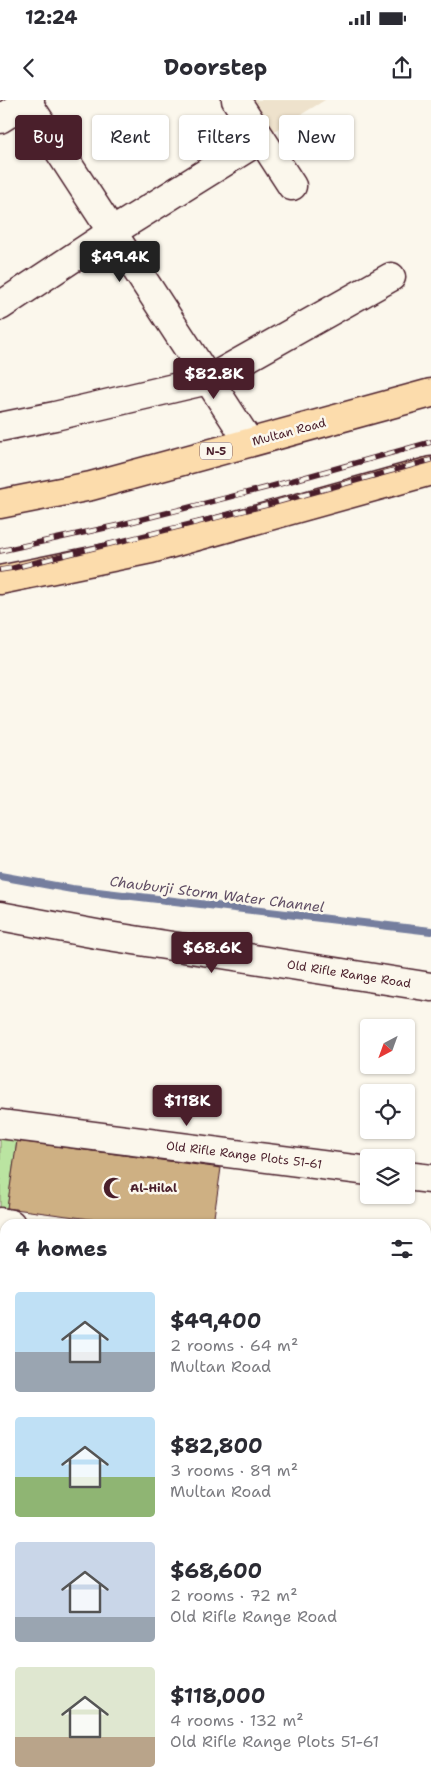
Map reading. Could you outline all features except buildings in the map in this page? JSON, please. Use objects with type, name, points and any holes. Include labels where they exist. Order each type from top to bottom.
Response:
[{"type":"main road","name":"Multan Road","points":[[0,504],[91,486],[431,393]]},
{"type":"main road","points":[[0,580],[151,549],[431,471]]},
{"type":"street","points":[[236,100],[246,115]]},
{"type":"street","points":[[0,119],[28,101],[249,442]]},
{"type":"street","points":[[269,151],[292,186]]},
{"type":"street","points":[[0,306],[112,232],[227,160]]},
{"type":"street","points":[[0,427],[208,380],[392,277]]},
{"type":"street","name":"Old Rifle Range Road","points":[[0,916],[102,935],[431,987]]},
{"type":"street","name":"Old Rifle Range Plots 51-61","points":[[0,1124],[360,1170]]},
{"type":"street","points":[[415,1177],[431,1179]]},
{"type":"shaded area","points":[[236,100],[325,100],[300,115],[279,115],[279,128],[269,134],[269,115],[246,115]]},
{"type":"green space","points":[[0,1130],[18,1133],[6,1219],[0,1219]]},
{"type":"waterway","name":"Chauburji Storm Water Channel","points":[[0,876],[72,889],[431,931]]},
{"type":"railway","points":[[0,551],[119,525],[269,487],[431,442]]},
{"type":"railway","points":[[0,570],[267,505],[431,460]]},
{"type":"place","name":"Al-Hilal","points":[[114,1188]]}]
